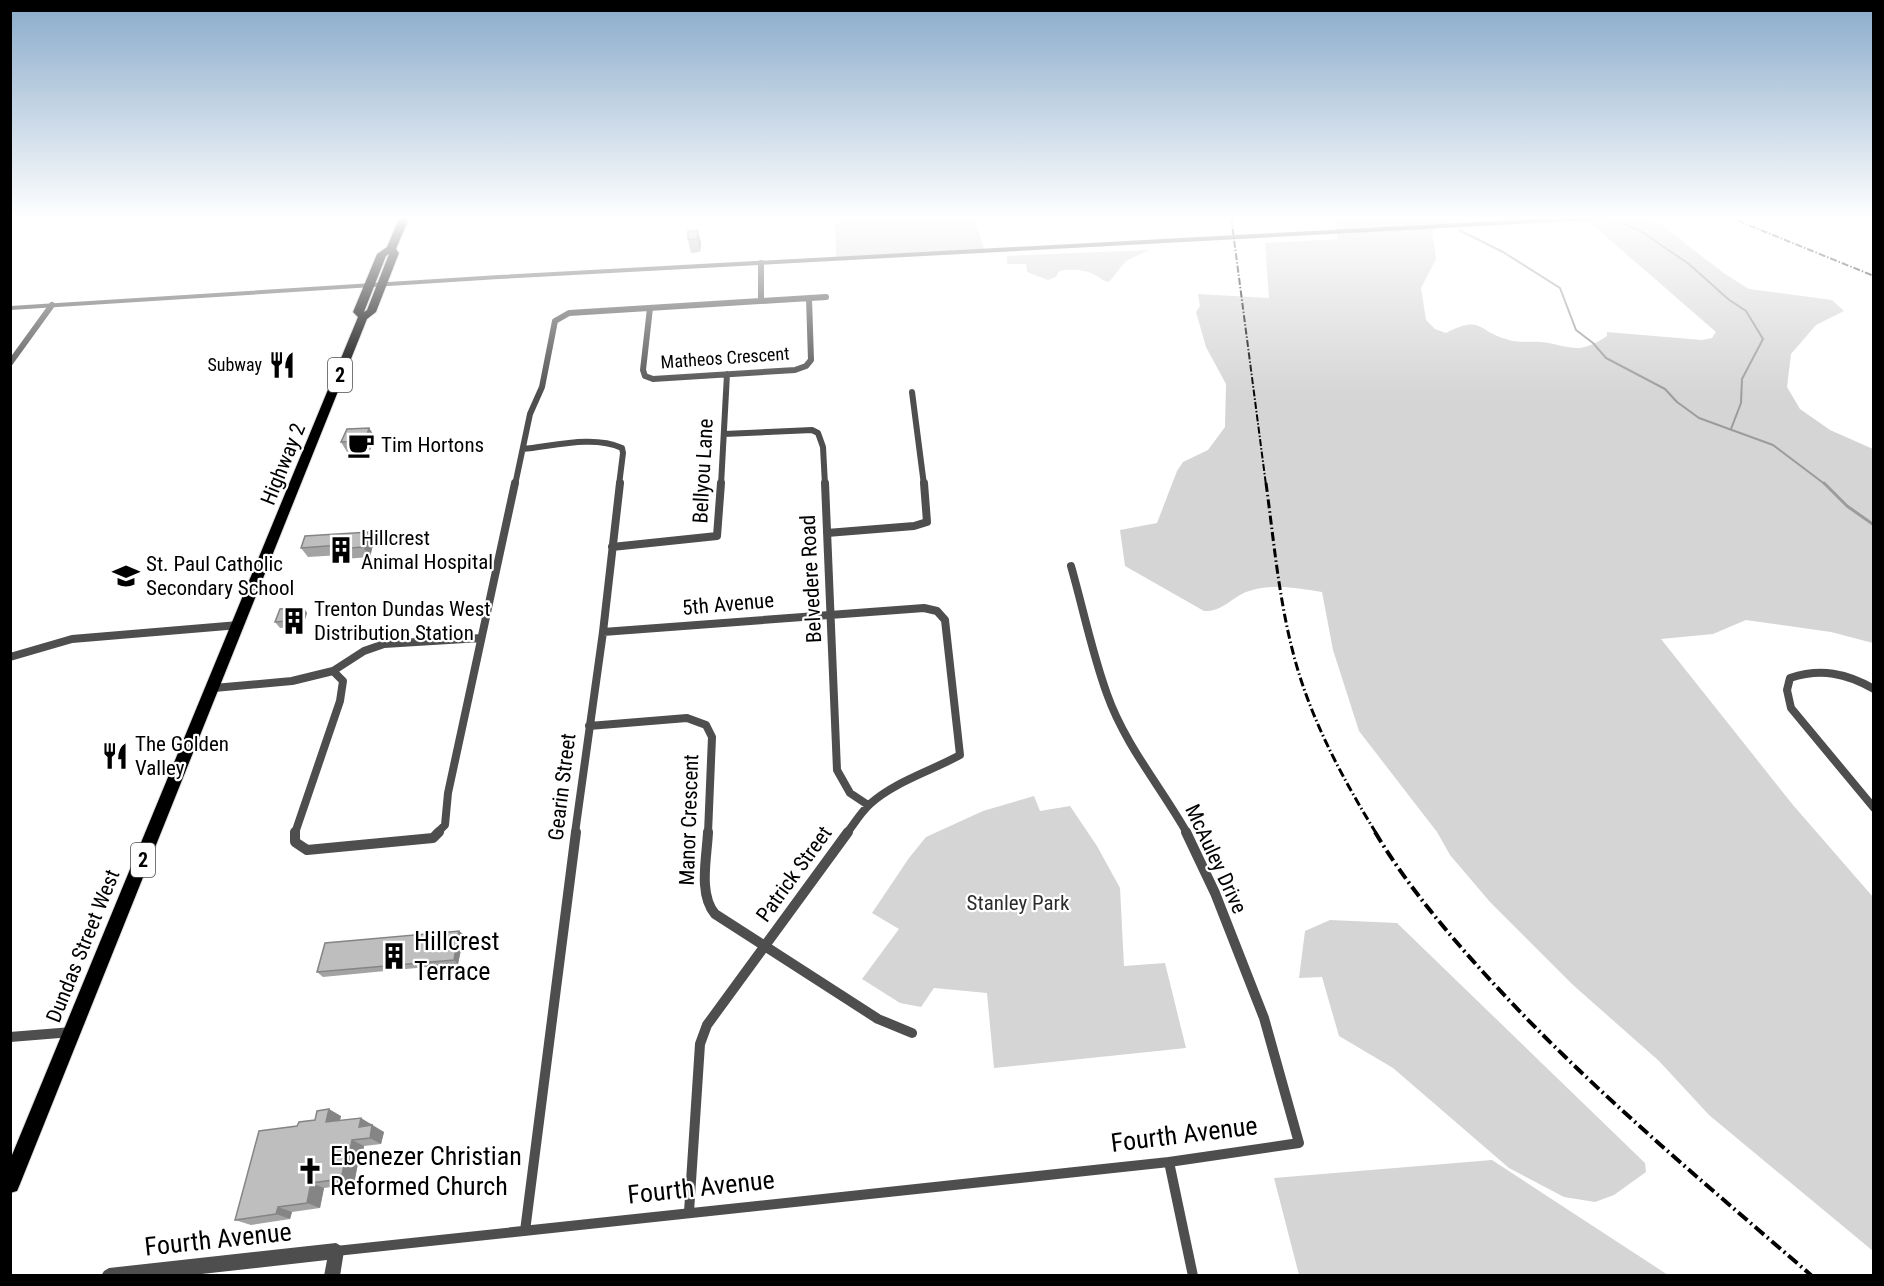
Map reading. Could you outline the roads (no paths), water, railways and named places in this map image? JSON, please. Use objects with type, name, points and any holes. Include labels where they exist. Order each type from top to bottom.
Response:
[{"type":"main road","name":"Highway 2","points":[[363,317],[358,312],[373,276]]},
{"type":"main road","name":"Highway 2","points":[[239,625],[363,317],[370,312],[384,276]]},
{"type":"main road","name":"Dundas Street West","points":[[10,1184],[239,625]]},
{"type":"street","points":[[10,308],[526,276]]},
{"type":"street","points":[[761,276],[761,301]]},
{"type":"street","points":[[333,671],[343,681],[340,701],[295,831],[294,842],[307,850],[433,838],[445,825],[448,793],[481,638],[530,414],[542,387],[555,321],[569,313],[826,297]]},
{"type":"street","name":"Matheos Crescent","points":[[650,308],[643,370],[645,376],[653,379],[795,370],[806,366],[811,360],[809,298]]},
{"type":"street","points":[[10,363],[51,305]]},
{"type":"street","name":"Bellyou Lane","points":[[612,547],[717,536],[727,374]]},
{"type":"street","points":[[827,533],[914,526],[927,522],[912,392]]},
{"type":"street","name":"Belvedere Road","points":[[724,434],[812,430],[818,433],[823,447],[837,770],[850,793],[868,805]]},
{"type":"street","name":"Gearin Street","points":[[523,449],[601,442],[618,444],[622,448],[603,632],[525,1231]]},
{"type":"street","name":"McAuley Drive","points":[[1071,566],[1107,695],[1131,745],[1169,801],[1199,856],[1264,1018],[1299,1143]]},
{"type":"street","name":"5th Avenue","points":[[603,632],[927,608]]},
{"type":"street","name":"Patrick Street","points":[[689,1212],[694,1102],[700,1044],[707,1025],[868,805],[891,787],[931,771],[960,754],[945,620],[937,611],[927,608]]},
{"type":"street","points":[[10,657],[23,651],[72,639],[239,625]]},
{"type":"street","points":[[214,688],[292,681],[333,671],[364,651],[384,644],[481,638]]},
{"type":"street","points":[[1874,689],[1840,672],[1823,671],[1804,673],[1790,678],[1787,690],[1791,708],[1874,808]]},
{"type":"street","name":"Manor Crescent","points":[[589,726],[687,717],[702,720],[709,726],[712,737],[705,896],[709,907],[715,915],[878,1019],[912,1034]]},
{"type":"street","points":[[10,1037],[72,1032]]},
{"type":"street","name":"Fourth Avenue","points":[[109,1275],[1169,1162],[1299,1143]]},
{"type":"street","points":[[1169,1162],[1192,1275]]},
{"type":"street","points":[[332,1275],[336,1251]]},
{"type":"waterway","points":[[1541,276],[1560,288],[1576,330],[1593,343],[1606,358],[1665,389],[1677,402],[1699,418],[1773,445],[1826,485]]},
{"type":"waterway","points":[[1702,276],[1728,299],[1746,311],[1763,339],[1742,379],[1741,403],[1731,429]]},
{"type":"waterway","points":[[1826,485],[1847,506],[1874,525]]},
{"type":"railway","points":[[1239,276],[1266,485]]},
{"type":"railway","points":[[1266,483],[1285,616],[1302,683],[1319,728],[1376,833]]},
{"type":"railway","points":[[1375,832],[1399,869],[1439,922],[1521,1013],[1643,1129],[1812,1276]]},
{"type":"place","name":"Subway","points":[[282,365]]},
{"type":"place","name":"Tim Hortons","points":[[361,445]]},
{"type":"place","name":"Hillcrest Animal Hospital","points":[[341,550]]},
{"type":"place","name":"St. Paul Catholic Secondary School","points":[[126,576]]},
{"type":"place","name":"Trenton Dundas West Distribution Station","points":[[294,621]]},
{"type":"place","name":"The Golden Valley","points":[[115,756]]},
{"type":"place","name":"Hillcrest Terrace","points":[[394,956]]},
{"type":"place","name":"Ebenezer Christian Reformed Church","points":[[310,1171]]},
{"type":"park label","name":"Stanley Park","points":[[1018,903]]}]
